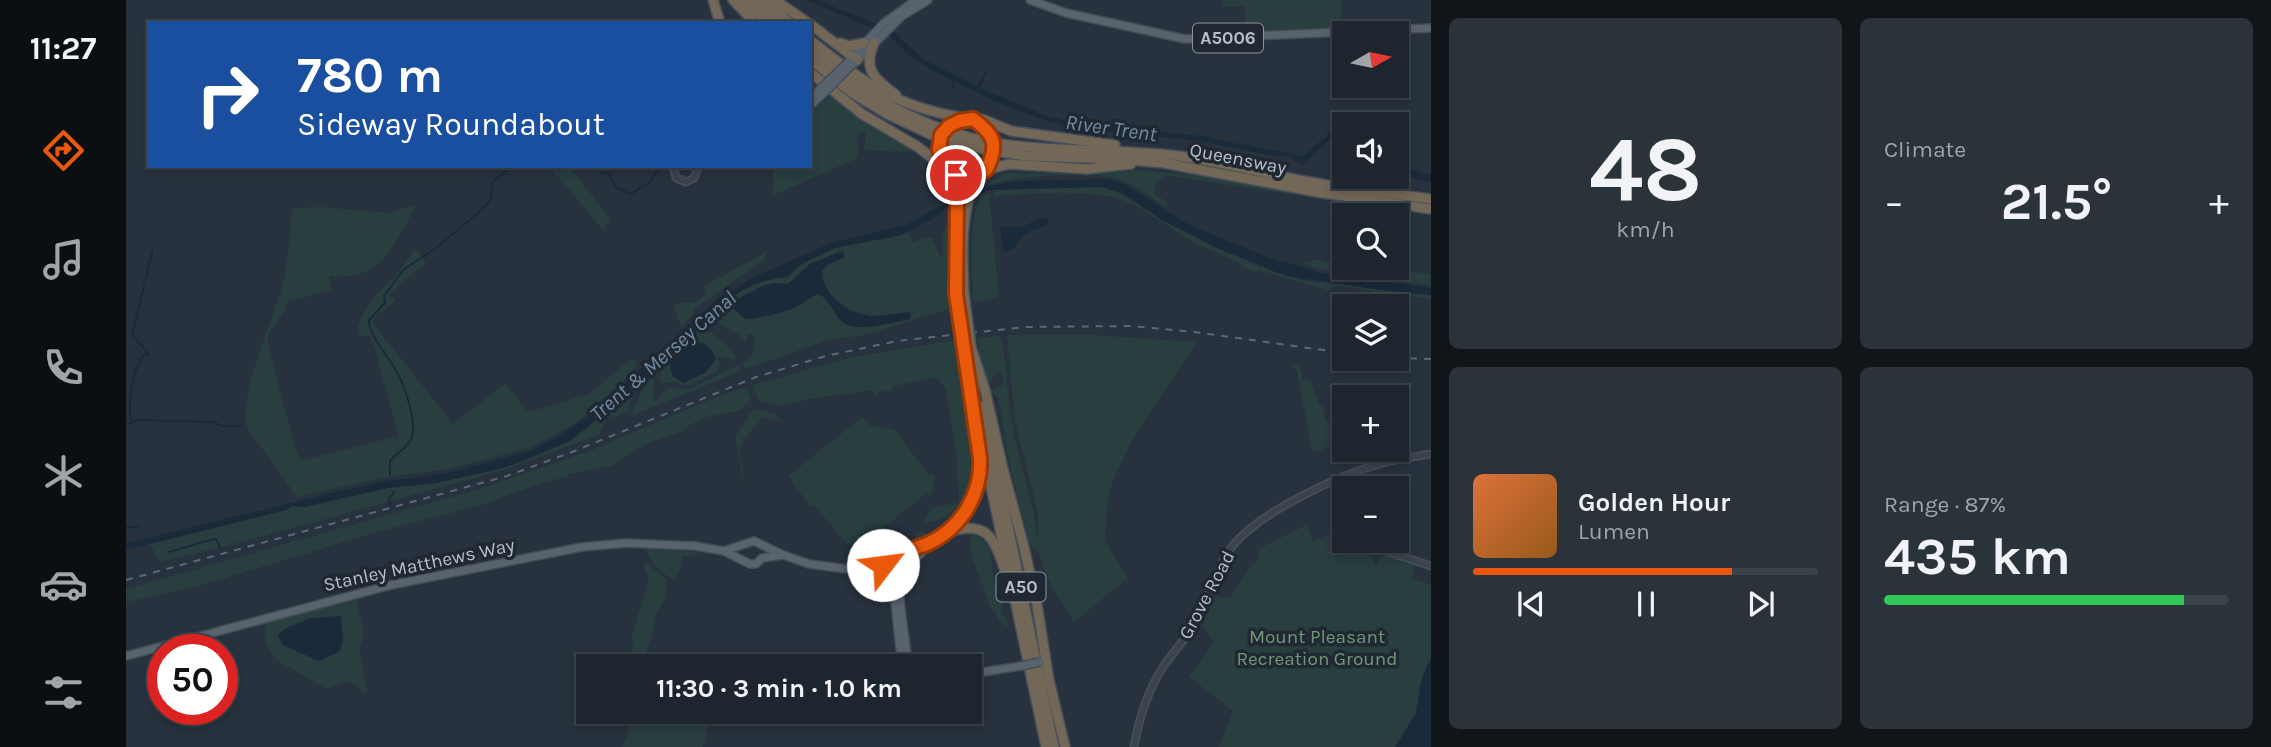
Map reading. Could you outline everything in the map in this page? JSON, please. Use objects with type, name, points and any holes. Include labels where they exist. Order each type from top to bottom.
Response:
[{"type":"highway","points":[[713,0],[719,21]]},
{"type":"highway","points":[[733,0],[753,21]]},
{"type":"highway","points":[[744,0],[767,21]]},
{"type":"highway","points":[[755,0],[777,21]]},
{"type":"highway","points":[[764,0],[788,21]]},
{"type":"highway","points":[[775,0],[806,21]]},
{"type":"highway","points":[[812,25],[835,41],[853,60]]},
{"type":"highway","points":[[835,41],[849,46],[871,41],[869,58],[874,76],[895,95],[915,107]]},
{"type":"highway","points":[[812,42],[867,83],[895,100],[915,107],[943,115],[982,120],[1011,131],[1101,142],[1149,152]]},
{"type":"highway","name":"Queensway","points":[[812,52],[855,86],[883,102],[916,119],[965,136],[1008,145],[1149,152],[1188,157],[1307,182],[1431,199]]},
{"type":"highway","name":"Queensway","points":[[812,61],[852,93],[889,115],[954,142],[1027,156],[1164,163],[1317,192],[1431,209]]},
{"type":"highway","points":[[812,74],[862,114],[918,147],[946,169],[962,176],[1009,164],[1087,169],[1122,164],[1164,163]]},
{"type":"highway","points":[[946,169],[939,152],[943,132],[959,121],[973,119],[992,137],[993,155],[986,170]]},
{"type":"highway","name":"A50","points":[[946,169],[953,182],[957,201],[962,337],[980,458],[979,481],[967,510],[947,532]]},
{"type":"highway","name":"A50","points":[[986,170],[970,196],[960,294],[1054,747]]},
{"type":"highway","name":"A50","points":[[971,347],[987,399],[1028,563],[1042,659],[1065,747]]},
{"type":"highway","name":"A50","points":[[967,373],[1046,747]]},
{"type":"highway","points":[[987,428],[1003,469]]},
{"type":"highway","points":[[899,552],[927,544],[947,532],[971,527],[984,531],[997,546],[1019,618]]},
{"type":"highway","points":[[911,563],[927,544]]},
{"type":"main road","points":[[812,104],[887,25],[916,0]]},
{"type":"main road","points":[[887,25],[928,0]]},
{"type":"main road","name":"A5006","points":[[1030,0],[1066,13],[1185,39],[1431,28]]},
{"type":"main road","points":[[812,98],[824,89]]},
{"type":"main road","points":[[783,555],[762,558],[753,565],[743,561],[740,554],[742,545],[751,541],[783,555],[820,566],[862,570],[902,582],[906,580]]},
{"type":"main road","name":"Stanley Matthews Way","points":[[126,656],[391,585],[582,547],[658,543],[724,551],[743,561]]},
{"type":"main road","points":[[760,544],[762,558]]},
{"type":"main road","name":"Stanley Matthews Way","points":[[724,551],[742,545]]},
{"type":"main road","points":[[862,570],[874,567],[889,554],[899,552],[907,556],[911,563],[911,571],[900,593],[907,654]]},
{"type":"main road","points":[[884,561],[887,578],[894,593],[901,654]]},
{"type":"main road","points":[[982,672],[1042,659]]},
{"type":"street","points":[[674,168],[676,178],[684,182],[694,178],[698,168]]},
{"type":"street","name":"Grove Road","points":[[1134,747],[1143,704],[1163,667],[1196,622],[1219,567],[1234,544],[1255,524],[1273,513],[1349,475],[1431,454]]},
{"type":"street","points":[[1392,553],[1431,566]]},
{"type":"green space","points":[[1222,0],[1342,0],[1342,21],[1332,21],[1332,28],[1246,32],[1245,6],[1222,7]]},
{"type":"green space","points":[[831,94],[884,134],[913,150],[864,150],[866,132],[861,131],[856,138],[858,158],[773,194],[773,168],[812,168],[812,112]]},
{"type":"green space","points":[[571,168],[608,216],[610,220],[605,224],[607,227],[604,231],[552,169]]},
{"type":"green space","points":[[1129,170],[1191,174],[1349,203],[1165,175],[1154,187],[1155,194],[1168,203],[1166,207],[1131,184],[1107,176],[1054,175],[988,185],[1004,173],[1086,174]]},
{"type":"green space","points":[[1101,187],[1115,190],[1162,220],[1217,248],[1272,271],[1302,280],[1431,295],[1431,299],[1336,286],[1328,290],[1262,271],[1261,268],[1252,272],[1120,199],[1065,193],[995,196],[993,190]]},
{"type":"green space","points":[[989,193],[999,297],[974,303],[972,235],[980,196]]},
{"type":"green space","points":[[417,204],[393,246],[374,267],[347,277],[329,276],[331,290],[287,302],[285,312],[269,334],[272,361],[300,458],[305,460],[398,436],[374,344],[370,335],[360,337],[357,325],[375,295],[396,276],[416,248],[426,263],[389,294],[395,301],[374,318],[373,323],[453,424],[505,383],[528,412],[589,394],[632,358],[637,365],[629,376],[577,422],[530,448],[447,469],[381,478],[297,497],[247,428],[246,412],[252,376],[283,283],[292,208],[322,207],[390,213]]},
{"type":"green space","points":[[949,215],[952,215],[952,308],[865,335],[829,340],[745,369],[743,363],[753,353],[755,335],[747,334],[747,344],[738,334],[708,317],[745,289],[766,280],[788,276],[815,256],[839,246],[885,239],[908,232],[913,242],[926,237],[932,238],[940,256],[943,256],[942,236]],"holes":[[[841,251],[845,257],[827,265],[822,271],[828,293],[851,310],[870,316],[886,315],[909,319],[876,326],[850,326],[841,320],[819,294],[789,309],[745,319],[734,301],[769,284],[788,284],[810,264]]]},
{"type":"green space","points":[[768,251],[762,262],[695,308],[681,327],[673,304],[695,302],[705,295],[704,288],[707,284]]},
{"type":"green space","points":[[1315,260],[1332,262],[1332,272],[1302,264]]},
{"type":"green space","points":[[1409,271],[1431,274],[1431,285],[1389,280],[1409,280]]},
{"type":"green space","points":[[699,320],[730,349],[737,360],[715,357],[696,344],[684,348],[668,364],[672,370],[706,372],[716,359],[721,362],[717,371],[688,386],[672,382],[661,384],[659,377],[665,365],[656,377],[648,368],[655,365],[696,328]]},
{"type":"green space","points":[[1007,335],[1093,335],[1197,342],[1132,441],[1113,480],[1107,502],[1105,541],[1128,578],[1074,622],[1048,580],[1038,551],[1026,541],[1027,535],[1008,457],[998,397],[988,391],[1002,386],[1004,382],[1000,371],[996,372],[990,384],[986,381],[980,360],[977,338],[998,336],[1002,340],[1013,431],[1034,513],[1038,541],[1038,513],[1015,422]]},
{"type":"green space","points":[[957,340],[974,439],[974,478],[970,494],[951,522],[934,535],[913,546],[916,534],[922,531],[930,536],[953,519],[961,507],[957,506],[938,520],[924,522],[932,507],[958,503],[959,497],[957,458],[946,389],[936,377],[894,386],[889,393],[882,390],[875,395],[873,390],[780,406],[759,401],[752,385],[852,357]]},
{"type":"green space","points":[[1290,363],[1300,364],[1302,379],[1310,380],[1319,404],[1325,408],[1327,423],[1332,424],[1332,445],[1316,452],[1312,451],[1297,372]]},
{"type":"green space","points":[[738,365],[741,371],[631,416],[643,388],[651,379],[654,380],[653,399],[656,401],[668,388],[689,389]]},
{"type":"green space","points":[[646,373],[633,393],[629,411],[606,420],[599,435],[507,469],[242,542],[159,562],[150,544],[293,506],[304,507],[388,488],[436,483],[503,468],[570,441],[611,408]]},
{"type":"green space","points":[[746,387],[751,400],[740,411],[706,417],[683,431],[648,443],[611,466],[568,474],[568,477],[544,482],[482,505],[384,530],[195,587],[126,602],[126,589],[479,489],[592,450]]},
{"type":"green space","points":[[753,410],[775,414],[782,422],[763,417],[742,442],[740,450],[746,495],[735,437]]},
{"type":"green space","points":[[862,417],[868,425],[894,429],[929,475],[934,474],[935,481],[931,496],[927,493],[858,545],[847,544],[813,504],[810,506],[788,476]]},
{"type":"green space","name":"Mount Pleasant Recreation Ground","points":[[1306,525],[1313,542],[1332,533],[1332,553],[1369,553],[1376,568],[1382,554],[1415,564],[1412,578],[1431,585],[1431,747],[1219,747],[1233,711],[1189,677],[1214,642],[1202,625],[1215,596],[1230,598],[1249,568],[1260,557],[1258,549]]},
{"type":"green space","points":[[975,535],[983,540],[991,553],[994,580],[1005,595],[1001,613],[1008,627],[1000,622],[994,610],[992,611],[972,557],[969,538]]},
{"type":"green space","points":[[646,548],[697,552],[693,556],[682,556],[679,573],[674,579],[656,566]]},
{"type":"green space","points":[[645,561],[666,580],[666,596],[656,615],[645,654],[631,654],[632,635],[649,579],[644,568]]},
{"type":"green space","points":[[356,598],[364,634],[359,649],[367,691],[362,692],[350,682],[327,689],[278,661],[271,652],[265,638],[266,623]]},
{"type":"green space","points":[[630,724],[708,726],[703,747],[623,747]]},
{"type":"water","points":[[806,0],[817,0],[893,31],[923,59],[977,86],[985,72],[987,73],[980,88],[1047,116],[1075,123],[1201,136],[1243,145],[1246,143],[1302,157],[1332,132],[1332,138],[1302,165],[1288,156],[1272,156],[1200,141],[1075,128],[1046,121],[995,101],[928,68],[910,56],[889,35]]},
{"type":"water","name":"Trent & Mersey Canal","points":[[1109,179],[1126,185],[1188,224],[1269,258],[1332,275],[1332,280],[1371,280],[1431,288],[1431,295],[1286,276],[1217,248],[1162,220],[1124,194],[1101,187],[989,190],[946,208],[931,220],[901,235],[835,248],[799,265],[788,277],[764,281],[743,290],[701,318],[696,328],[655,365],[647,368],[646,373],[611,408],[570,441],[525,460],[503,468],[436,483],[388,488],[304,507],[293,506],[126,550],[126,543],[337,492],[386,481],[447,473],[531,451],[587,417],[719,298],[754,277],[831,243],[908,224],[938,207],[989,186],[1019,181]]},
{"type":"water","points":[[1039,218],[1048,219],[1048,224],[1025,234],[1014,248],[1006,252],[1003,250],[1000,227],[1023,227]]},
{"type":"water","points":[[843,251],[845,257],[827,265],[822,271],[823,280],[831,296],[845,308],[862,315],[911,312],[910,319],[876,326],[850,326],[840,320],[827,300],[819,294],[791,309],[756,318],[747,319],[734,310],[734,301],[763,286],[773,283],[788,284],[810,264]]},
{"type":"water","points":[[702,342],[716,359],[706,372],[684,383],[672,376],[670,363],[684,348]]},
{"type":"water","points":[[341,616],[343,640],[340,651],[319,661],[283,645],[278,636],[284,629],[311,618]]},
{"type":"water","points":[[1431,657],[1431,747],[1395,747],[1416,713],[1421,681]]},
{"type":"waterway","points":[[952,80],[954,88]]},
{"type":"waterway","points":[[390,475],[390,461],[408,444],[413,434],[412,415],[402,382],[375,338],[369,320],[385,303],[384,296],[403,270],[436,248],[484,208],[491,198],[493,182],[509,168]]},
{"type":"waterway","points":[[556,168],[566,168]]},
{"type":"waterway","points":[[602,172],[609,174],[617,188],[631,194],[650,182],[659,168]]},
{"type":"waterway","name":"River Trent","points":[[1409,171],[1431,178]]},
{"type":"waterway","points":[[132,421],[130,396],[134,376],[145,354],[149,354],[132,335],[153,249]]},
{"type":"waterway","points":[[127,424],[139,420],[213,422],[222,426],[242,426]]},
{"type":"waterway","points":[[963,503],[972,476],[971,438]]},
{"type":"waterway","points":[[390,505],[389,499],[394,492]]},
{"type":"waterway","points":[[126,527],[138,527]]},
{"type":"waterway","points":[[169,552],[216,539],[220,548]]},
{"type":"railway","points":[[126,580],[507,476],[756,377],[826,356],[897,341],[1026,327],[1131,326],[1332,351]]},
{"type":"railway","points":[[1409,358],[1431,359]]},
{"type":"route","points":[[883,565],[889,554],[927,544],[947,532],[967,510],[979,481],[980,458],[956,294],[958,202],[953,182],[939,150],[944,130],[959,121],[973,119],[990,134],[993,155],[986,170],[969,176],[956,175]]}]
